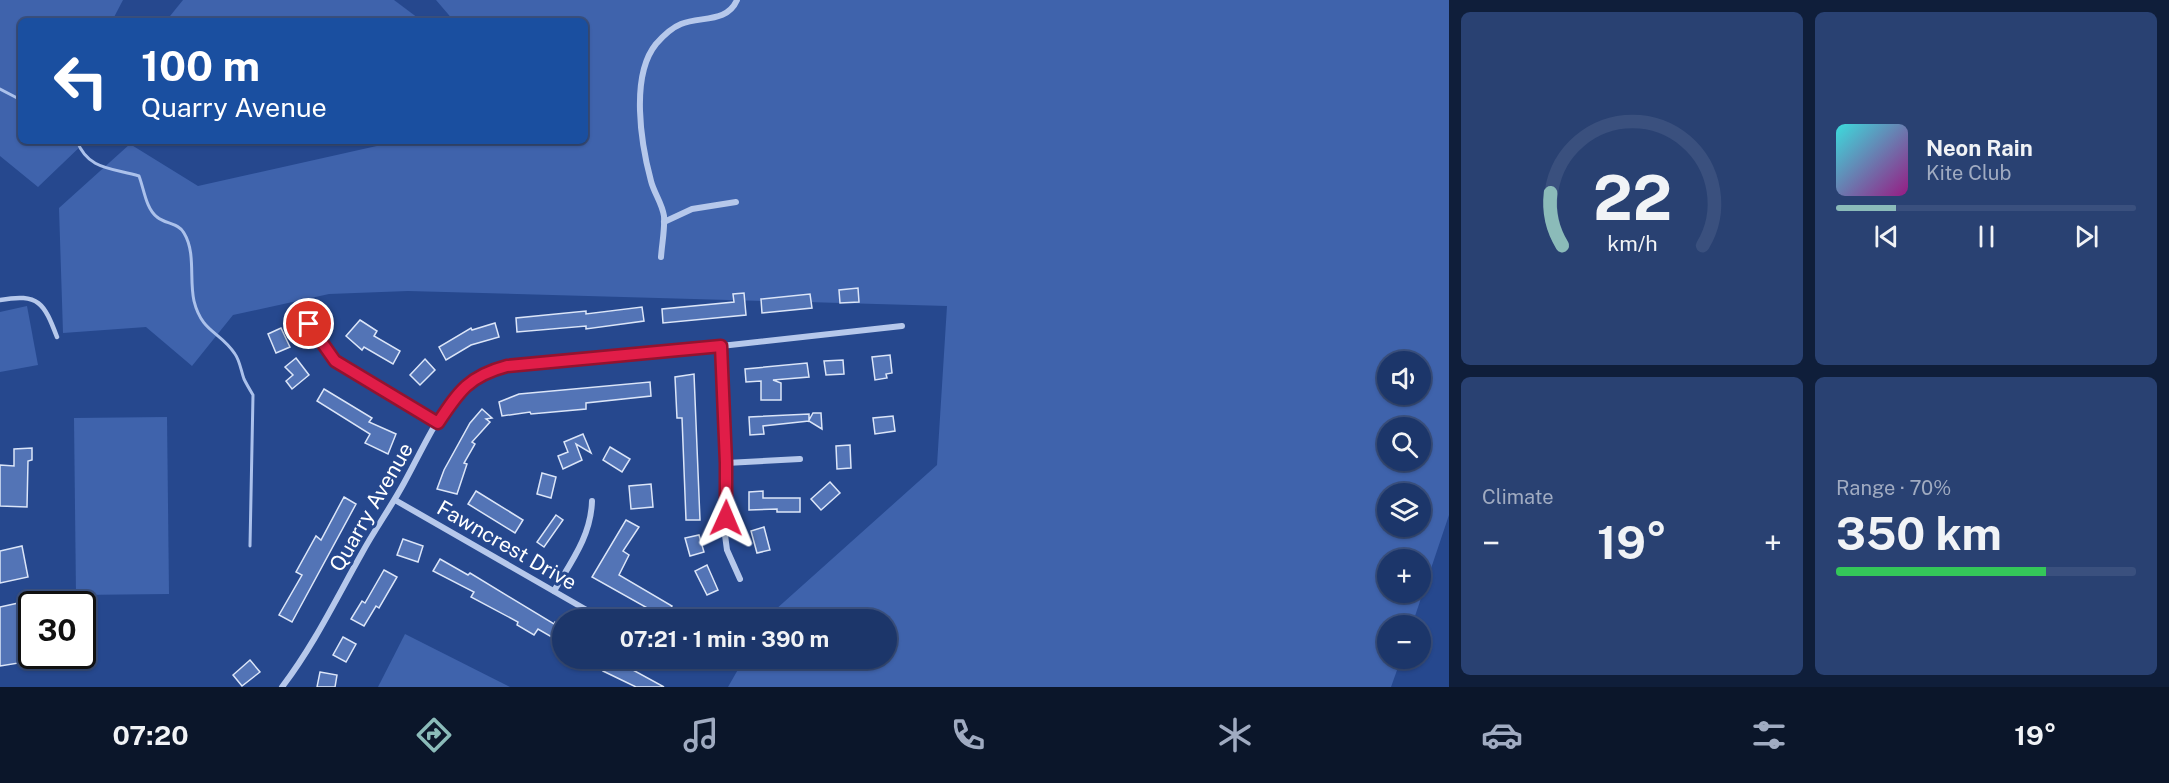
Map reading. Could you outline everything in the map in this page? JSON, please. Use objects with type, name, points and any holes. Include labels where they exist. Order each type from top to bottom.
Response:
[{"type":"street","points":[[661,257],[664,222],[662,204],[652,185],[641,128],[642,80],[645,62],[653,49],[672,29],[700,19],[719,17],[733,8],[737,0]]},
{"type":"street","points":[[664,222],[692,209],[736,202]]},
{"type":"street","points":[[309,324],[335,361],[438,423]]},
{"type":"street","name":"Quarry Avenue","points":[[282,687],[321,629],[362,552],[395,500],[438,423],[457,394],[470,381],[500,368],[902,326]]},
{"type":"street","points":[[721,346],[726,463],[726,544],[740,579]]},
{"type":"street","points":[[726,463],[800,459]]},
{"type":"street","name":"Fawncrest Drive","points":[[395,500],[585,609]]},
{"type":"street","points":[[554,591],[582,542],[591,519],[592,501]]},
{"type":"lane","points":[[0,300],[32,298],[48,313],[57,337]]},
{"type":"shaded area","points":[[0,0],[123,0],[114,18],[18,18],[18,144],[83,144],[38,187],[0,156]]},
{"type":"shaded area","points":[[183,0],[394,0],[418,18],[168,18]]},
{"type":"shaded area","points":[[436,0],[1449,0],[1449,515],[1431,569],[1431,549],[1377,549],[1377,603],[1419,603],[1415,615],[1377,615],[1377,669],[1397,669],[1391,687],[728,687],[738,669],[897,669],[897,609],[776,609],[937,465],[947,306],[408,291],[329,294],[233,315],[192,366],[146,327],[63,333],[59,208],[130,144],[198,186],[386,144],[588,144],[588,18],[451,18]]},
{"type":"shaded area","points":[[27,306],[38,365],[0,372],[0,312]]},
{"type":"shaded area","points":[[167,417],[169,594],[96,595],[96,591],[76,591],[74,418]]},
{"type":"shaded area","points":[[405,634],[510,687],[378,687]]},
{"type":"building","points":[[858,288],[859,302],[840,303],[839,290]]},
{"type":"building","points":[[744,293],[746,315],[663,323],[662,309],[734,302],[733,294]]},
{"type":"building","points":[[810,294],[812,308],[762,313],[761,299]]},
{"type":"building","points":[[642,307],[644,321],[586,329],[586,326],[517,332],[516,318],[586,311],[586,314]]},
{"type":"building","points":[[360,320],[377,331],[374,336],[400,351],[393,364],[364,347],[362,350],[346,336]]},
{"type":"building","points":[[495,323],[499,337],[471,345],[446,360],[439,347],[471,328],[472,330]]},
{"type":"building","points":[[281,328],[290,347],[276,353],[268,334]]},
{"type":"building","points":[[890,355],[892,373],[886,374],[887,378],[875,380],[872,357]]},
{"type":"building","points":[[296,358],[309,375],[292,389],[286,381],[293,375],[285,367]]},
{"type":"building","points":[[425,359],[435,370],[420,385],[410,375]]},
{"type":"building","points":[[843,360],[844,374],[826,375],[824,361]]},
{"type":"building","points":[[807,363],[809,377],[773,380],[781,383],[781,400],[761,400],[761,381],[746,382],[745,369]]},
{"type":"building","points":[[694,374],[700,520],[686,520],[682,418],[677,418],[675,377]]},
{"type":"building","points":[[650,382],[651,396],[586,403],[586,409],[502,416],[499,402],[519,394]]},
{"type":"building","points":[[324,389],[372,418],[369,422],[396,434],[388,454],[365,443],[370,434],[317,401]]},
{"type":"building","points":[[482,409],[492,418],[486,419],[490,422],[472,442],[475,444],[464,463],[467,464],[457,494],[437,489],[444,470],[470,423]]},
{"type":"building","points":[[813,413],[821,413],[822,429],[809,421],[763,426],[764,434],[750,435],[749,417],[809,414],[809,420]]},
{"type":"building","points":[[893,416],[895,431],[875,434],[873,418]]},
{"type":"building","points":[[583,434],[591,453],[576,444],[582,460],[563,469],[558,456],[568,452],[564,442]]},
{"type":"building","points":[[850,445],[851,468],[837,469],[836,446]]},
{"type":"building","points":[[610,447],[630,459],[622,472],[603,460]]},
{"type":"building","points":[[32,448],[32,460],[28,461],[27,507],[0,506],[0,465],[14,466],[14,449]]},
{"type":"building","points":[[542,473],[556,477],[551,498],[537,494]]},
{"type":"building","points":[[830,482],[840,493],[821,510],[811,499]]},
{"type":"building","points":[[651,484],[653,507],[631,509],[629,486]]},
{"type":"building","points":[[476,491],[523,520],[515,533],[468,504]]},
{"type":"building","points":[[763,491],[763,498],[800,498],[800,512],[777,512],[777,509],[749,510],[749,492]]},
{"type":"building","points":[[344,497],[356,504],[292,622],[279,615],[302,575],[296,572],[316,536],[321,540]]},
{"type":"building","points":[[556,515],[563,520],[544,547],[537,542]]},
{"type":"building","points":[[626,520],[639,527],[623,551],[629,555],[619,575],[672,606],[670,609],[649,609],[592,577]]},
{"type":"building","points":[[764,527],[770,550],[757,553],[751,531]]},
{"type":"building","points":[[699,535],[704,552],[690,556],[685,538]]},
{"type":"building","points":[[403,539],[423,546],[418,562],[397,555]]},
{"type":"building","points":[[22,546],[28,577],[0,583],[0,551]]},
{"type":"building","points":[[440,559],[468,575],[470,573],[552,623],[552,637],[538,629],[534,635],[517,625],[518,622],[471,597],[474,592],[433,571]]},
{"type":"building","points":[[707,565],[718,590],[707,595],[695,571]]},
{"type":"building","points":[[384,570],[397,577],[379,608],[376,606],[364,626],[351,619],[362,601],[365,603]]},
{"type":"building","points":[[18,603],[18,663],[0,666],[0,607]]},
{"type":"building","points":[[343,637],[356,644],[346,662],[333,655]]},
{"type":"building","points":[[250,660],[260,672],[242,686],[233,675]]},
{"type":"building","points":[[604,669],[631,669],[664,687],[636,687],[603,671]]},
{"type":"building","points":[[320,672],[337,675],[335,687],[317,687]]},
{"type":"waterway","points":[[0,89],[18,98]]},
{"type":"waterway","points":[[78,144],[94,163],[139,176],[153,213],[160,219],[179,227],[188,241],[197,312],[207,326],[235,354],[244,379],[253,395],[250,546]]},
{"type":"route","points":[[309,324],[335,361],[438,423],[457,394],[470,381],[493,369],[519,364],[721,346],[726,518]]}]
